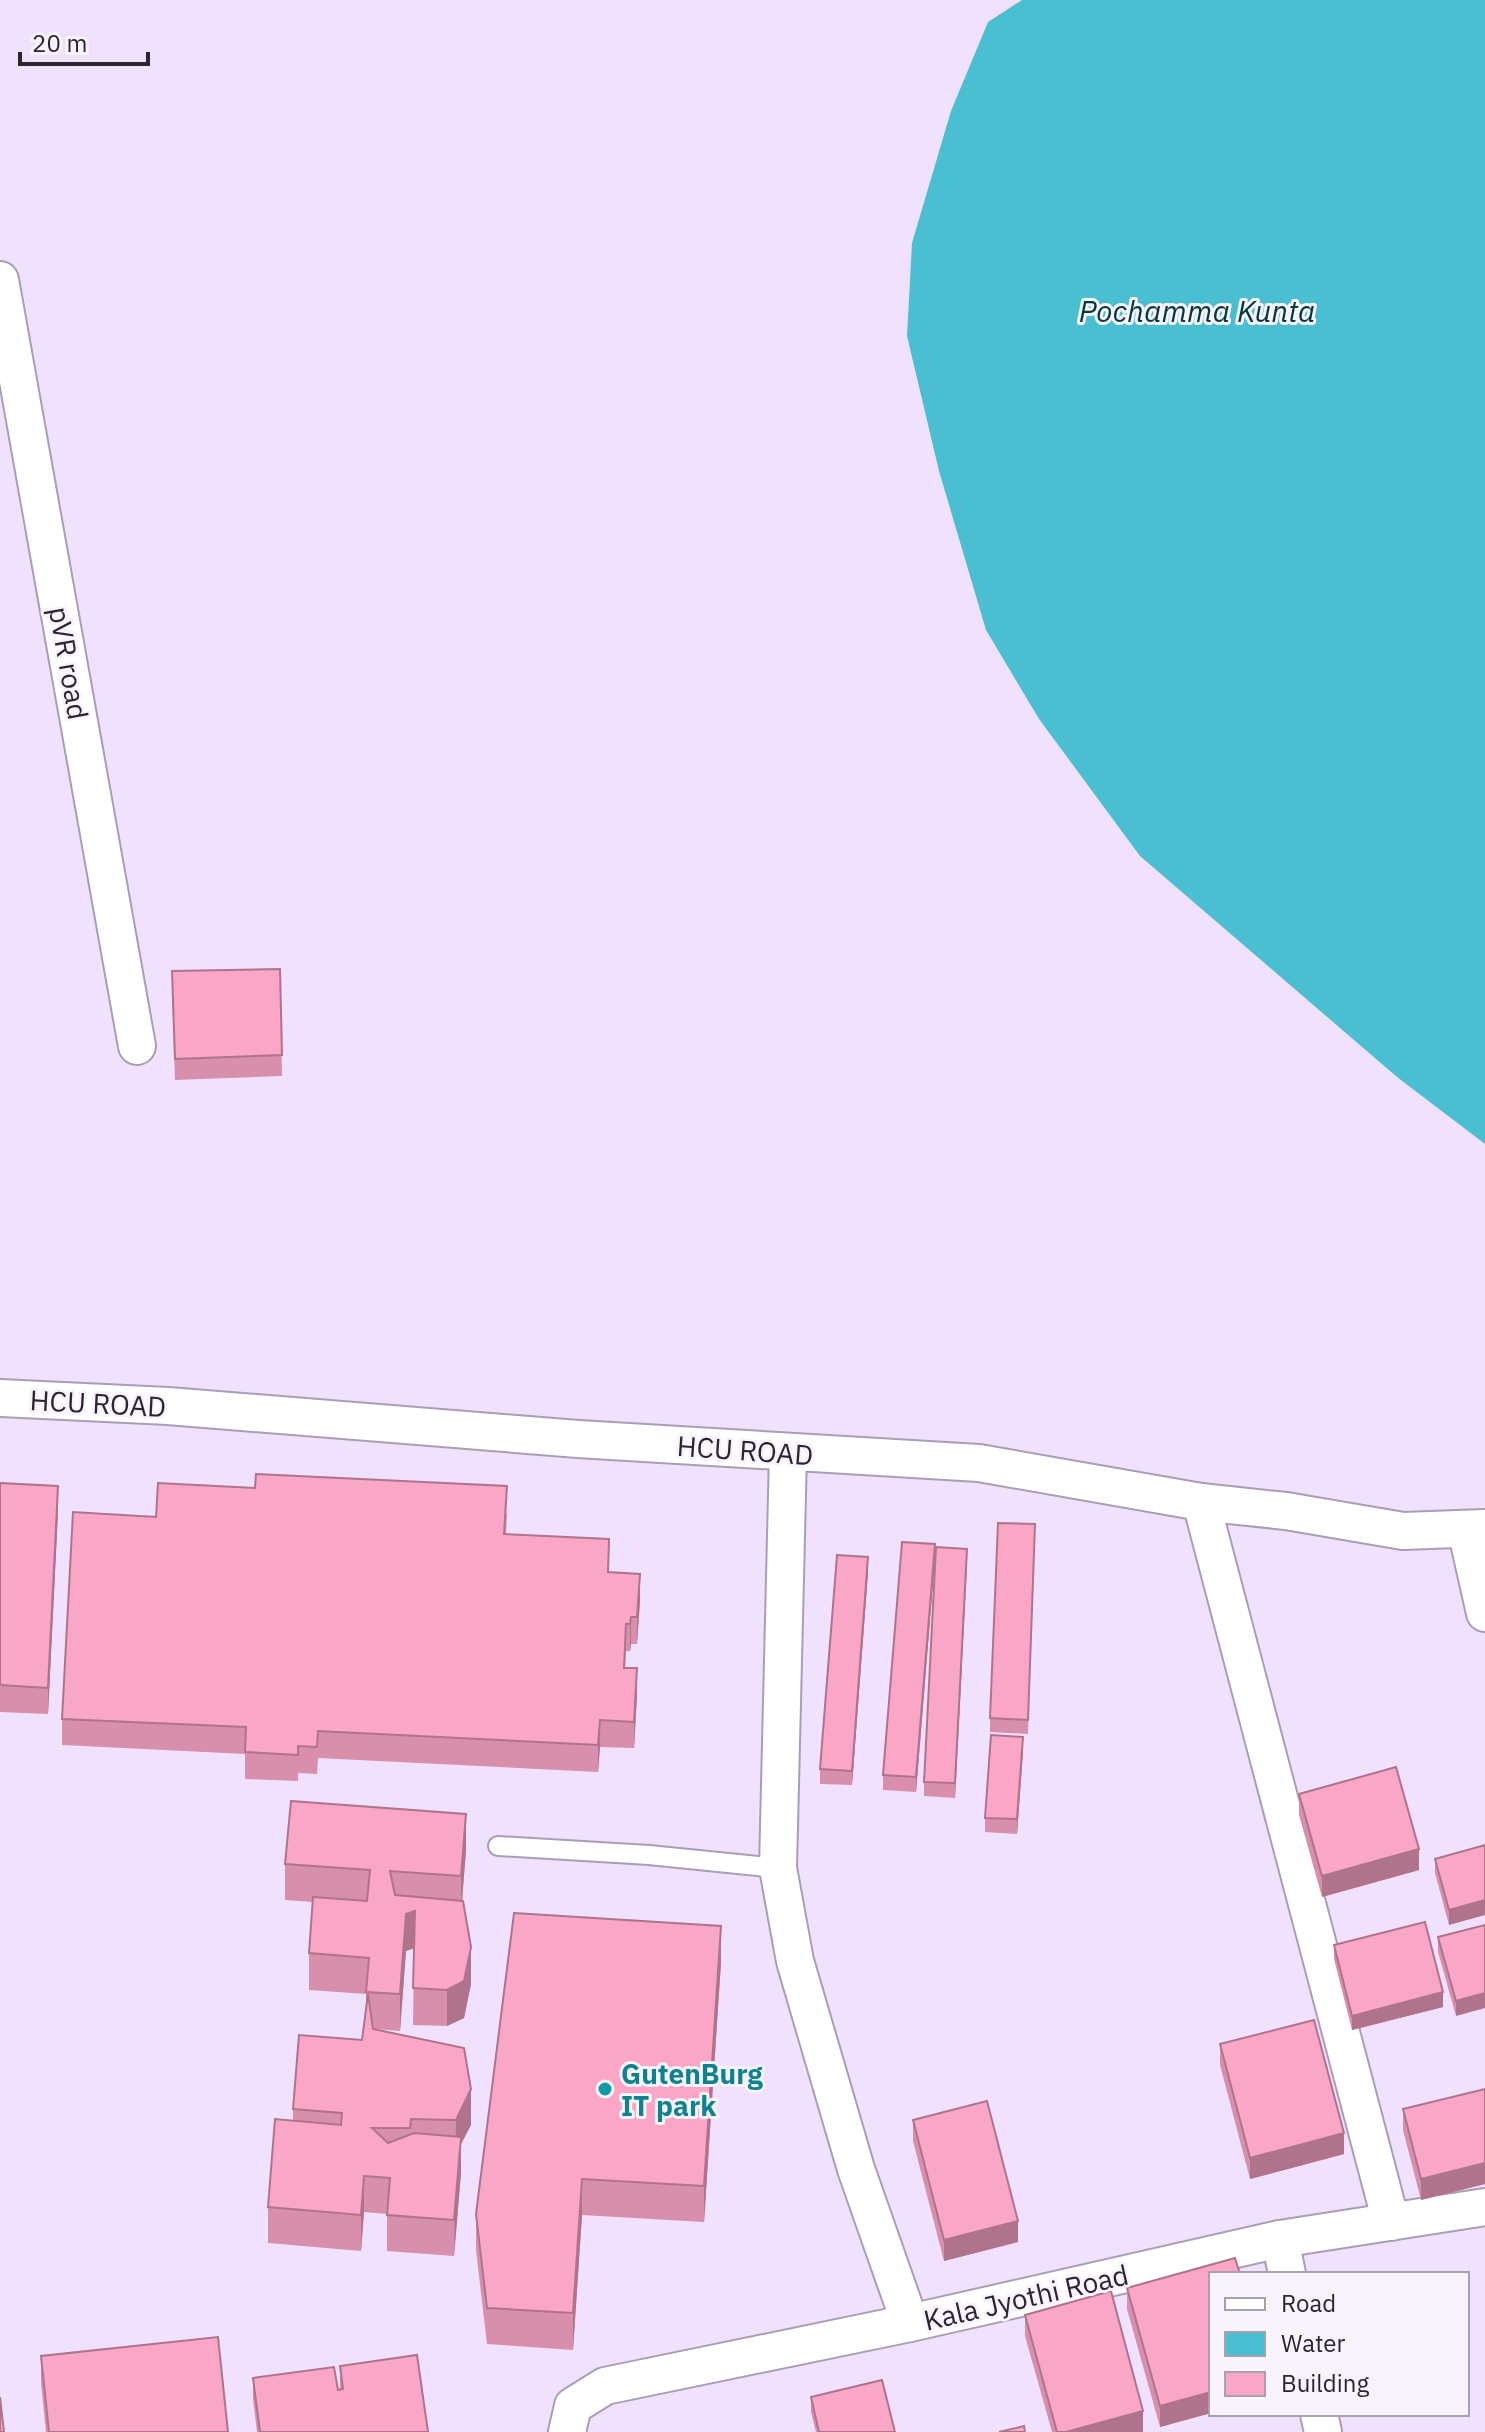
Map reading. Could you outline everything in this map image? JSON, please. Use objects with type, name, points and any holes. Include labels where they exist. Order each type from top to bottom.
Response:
[{"type":"street","name":"pVR road","points":[[0,280],[137,1046]]},
{"type":"street","name":"HCU ROAD","points":[[0,1398],[168,1406],[788,1453],[979,1463],[1201,1502],[1286,1511],[1403,1531],[1475,1529]]},
{"type":"street","points":[[788,1453],[778,1868],[795,1961],[856,2169],[910,2323]]},
{"type":"street","points":[[1201,1502],[1391,2222]]},
{"type":"street","points":[[1475,1529],[1485,1613]]},
{"type":"street","name":"Kala Jyothi Road","points":[[570,2419],[605,2386],[910,2323],[1280,2239],[1485,2207]]},
{"type":"street","points":[[1280,2239],[1287,2272]]},
{"type":"lane","points":[[498,1846],[663,1856],[778,1868]]},
{"type":"water","name":"Pochamma Kunta","points":[[1022,0],[1485,0],[1485,1144],[1397,1077],[1140,856],[1039,719],[986,630],[939,471],[907,336],[912,243],[951,111],[988,22]]},
{"type":"building","points":[[280,969],[282,1055],[175,1059],[172,971]]},
{"type":"building","points":[[256,1474],[507,1486],[504,1534],[609,1539],[608,1572],[640,1574],[637,1617],[631,1617],[630,1624],[626,1624],[624,1668],[637,1668],[634,1722],[600,1720],[598,1745],[318,1731],[317,1747],[298,1746],[298,1755],[245,1752],[246,1727],[62,1719],[73,1512],[156,1517],[158,1483],[255,1488]]},
{"type":"building","points":[[0,1483],[58,1486],[48,1688],[0,1685]]},
{"type":"building","points":[[998,1523],[1035,1524],[1028,1720],[990,1718]]},
{"type":"building","points":[[902,1542],[935,1544],[916,1777],[883,1775]]},
{"type":"building","points":[[936,1547],[967,1549],[955,1783],[924,1782]]},
{"type":"building","points":[[837,1555],[868,1557],[852,1771],[820,1769]]},
{"type":"building","points":[[991,1735],[1023,1737],[1017,1819],[985,1818]]},
{"type":"building","points":[[1396,1767],[1419,1849],[1322,1876],[1299,1794]]},
{"type":"building","points":[[291,1801],[466,1814],[461,1876],[390,1871],[395,1895],[463,1901],[471,1947],[464,1981],[447,1990],[413,1988],[415,1911],[406,1914],[400,1994],[366,1992],[369,1958],[309,1953],[313,1897],[367,1901],[370,1870],[285,1864]]},
{"type":"building","points":[[1485,1845],[1485,1900],[1449,1910],[1435,1859]]},
{"type":"building","name":"GutenBurg IT park","points":[[514,1913],[721,1926],[704,2186],[582,2179],[573,2313],[487,2308],[476,2214]]},
{"type":"building","points":[[1425,1922],[1443,1992],[1352,2016],[1334,1945]]},
{"type":"building","points":[[1485,1925],[1485,1993],[1456,2001],[1438,1937]]},
{"type":"building","points":[[368,1994],[373,2029],[464,2048],[471,2089],[456,2120],[411,2119],[410,2128],[372,2128],[388,2143],[414,2133],[461,2137],[454,2220],[387,2215],[390,2178],[364,2176],[361,2215],[268,2207],[275,2119],[341,2125],[342,2113],[293,2109],[299,2035],[362,2040]]},
{"type":"building","points":[[1314,2020],[1344,2133],[1250,2158],[1220,2044]]},
{"type":"building","points":[[1485,2089],[1485,2163],[1421,2179],[1403,2109]]},
{"type":"building","points":[[987,2101],[1018,2221],[944,2240],[913,2120]]},
{"type":"building","points":[[1235,2258],[1239,2272],[1209,2272],[1209,2393],[1160,2406],[1127,2288]]},
{"type":"building","points":[[1111,2291],[1143,2411],[1057,2432],[1025,2315]]},
{"type":"building","points":[[218,2337],[228,2432],[49,2432],[41,2356]]},
{"type":"building","points":[[417,2355],[428,2432],[260,2432],[253,2378],[334,2367],[338,2390],[343,2389],[340,2366]]},
{"type":"building","points":[[882,2380],[895,2432],[819,2432],[811,2397]]},
{"type":"building","points":[[0,2397],[4,2432],[0,2432]]},
{"type":"building","points":[[1024,2426],[1025,2432],[999,2432]]},
{"type":"place","name":"GutenBurg IT park","points":[[605,2089]]}]
